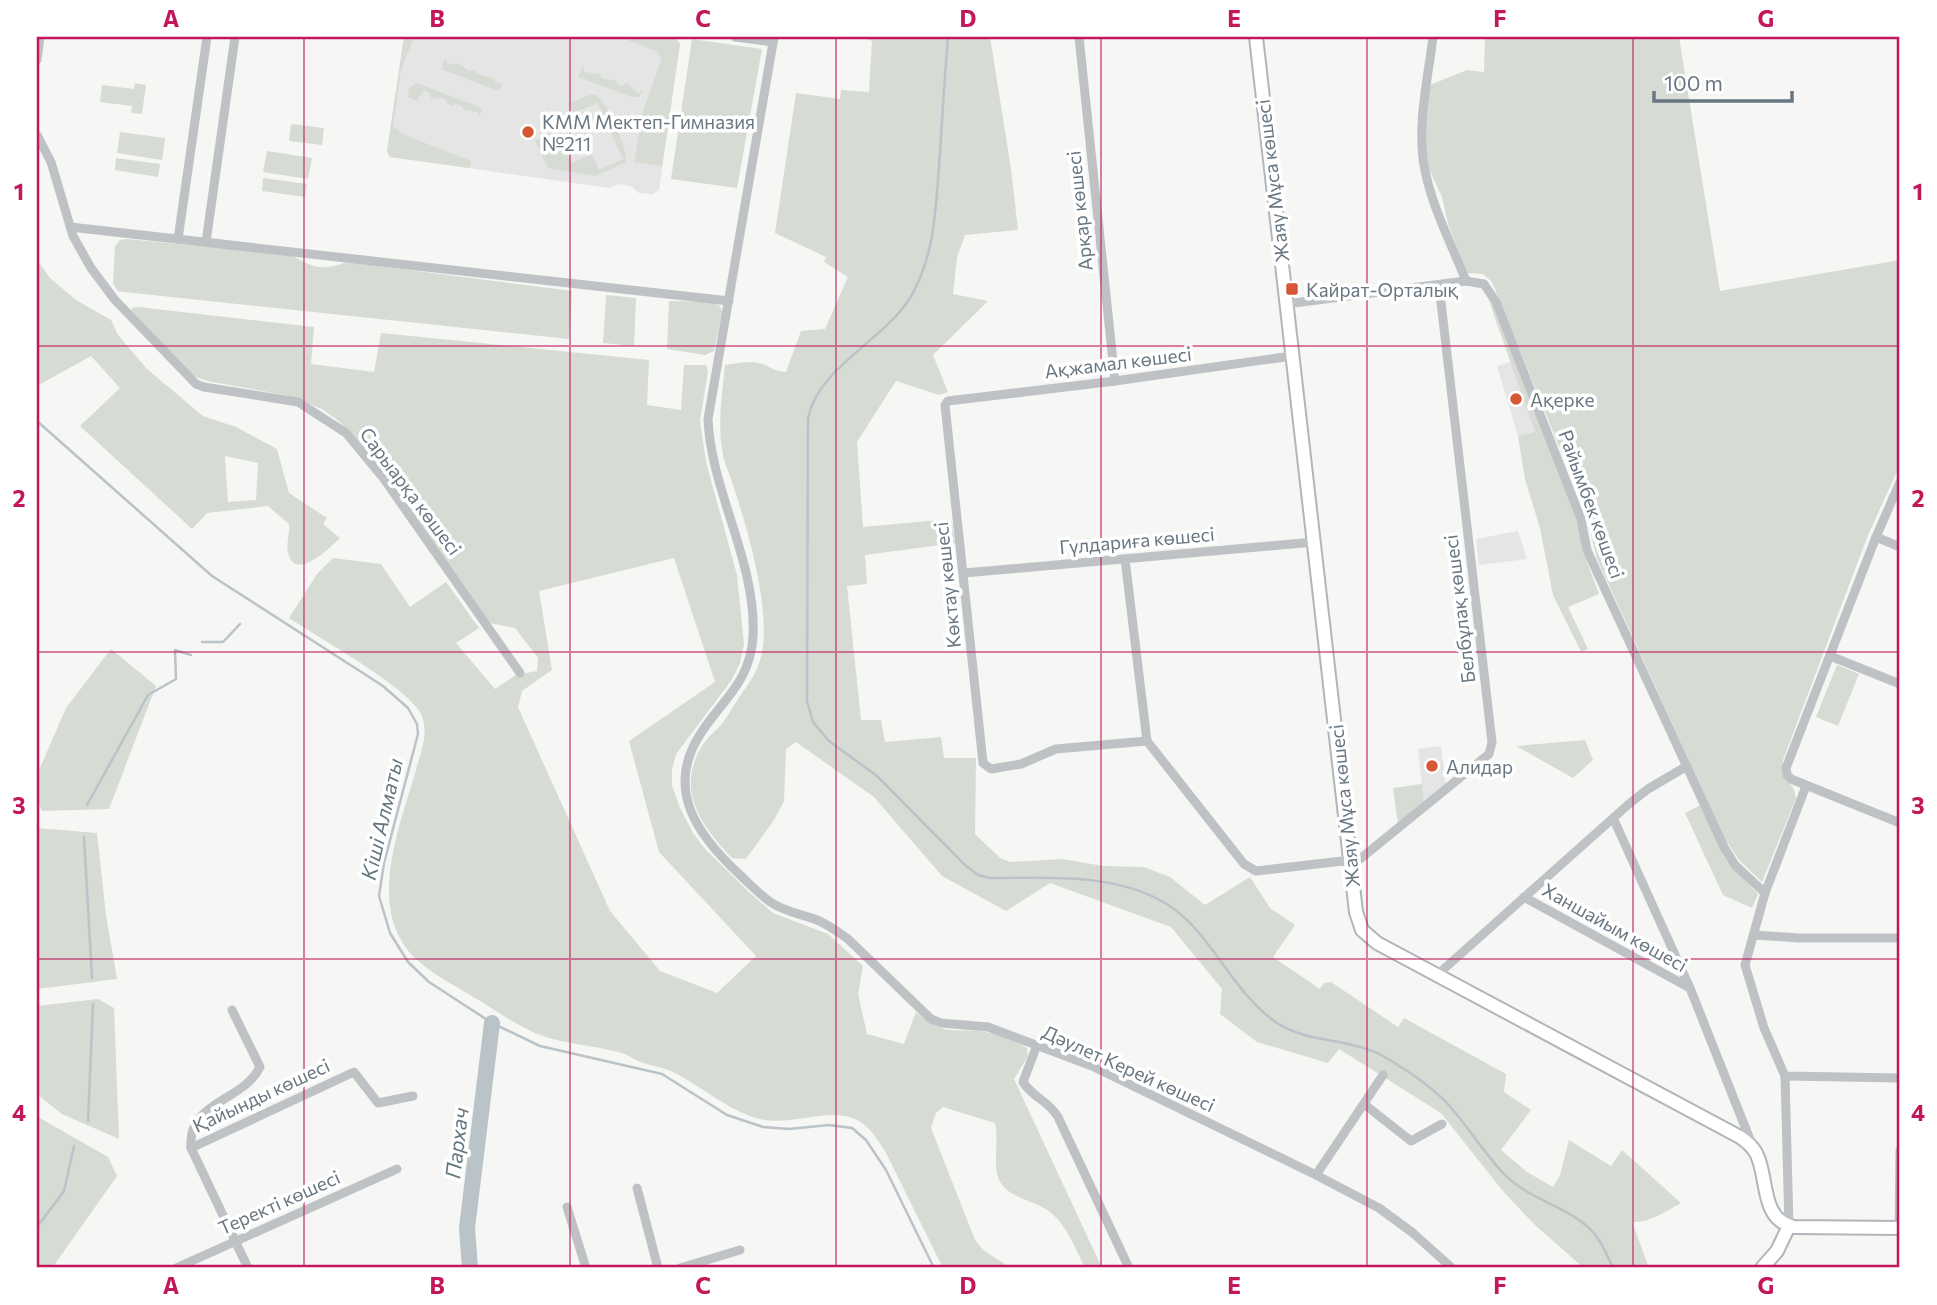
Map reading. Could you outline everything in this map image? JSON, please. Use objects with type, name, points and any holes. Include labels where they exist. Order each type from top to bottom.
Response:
[{"type":"street","points":[[37,60],[40,37]]},
{"type":"street","points":[[178,239],[206,37]]},
{"type":"street","points":[[206,242],[235,37]]},
{"type":"street","points":[[735,37],[774,40]]},
{"type":"street","name":"Арқар көшесі","points":[[1079,37],[1115,381]]},
{"type":"street","name":"Жаяу Мұса көшесі","points":[[1256,37],[1356,912],[1362,930],[1377,943],[1731,1132],[1754,1149]]},
{"type":"street","points":[[1286,304],[1466,281],[1423,164],[1423,119],[1433,37]]},
{"type":"street","name":"Дәулет Керей көшесі","points":[[774,40],[712,389],[708,431],[746,575],[752,652],[742,679],[692,747],[684,774],[684,789],[695,820],[720,854],[770,902],[825,924],[848,939],[931,1018],[941,1023],[988,1027],[1092,1066],[1316,1175],[1390,1215],[1452,1268]]},
{"type":"street","name":"Сарыарқа көшесі","points":[[37,135],[51,162],[70,227],[81,252],[104,287],[196,384],[298,402],[346,433],[384,479],[520,673]]},
{"type":"street","points":[[70,227],[729,301]]},
{"type":"street","name":"Райымбек көшесі","points":[[1466,281],[1479,281],[1484,284],[1496,302],[1581,519],[1590,557],[1724,847],[1735,864],[1765,893]]},
{"type":"street","name":"Белбұлақ көшесі","points":[[1350,861],[1363,857],[1485,758],[1492,747],[1439,285]]},
{"type":"street","name":"Ақжамал көшесі","points":[[948,401],[1292,356]]},
{"type":"street","name":"Көктау көшесі","points":[[948,401],[945,405],[982,758],[985,766],[991,769],[1013,766],[1064,748],[1147,741]]},
{"type":"street","points":[[1900,482],[1786,765],[1788,777],[1900,823]]},
{"type":"street","points":[[1876,537],[1900,547]]},
{"type":"street","name":"Гүлдариға көшесі","points":[[964,573],[1314,542]]},
{"type":"street","points":[[1125,559],[1147,741],[1248,868],[1256,871],[1350,861]]},
{"type":"street","points":[[1830,656],[1900,684]]},
{"type":"street","points":[[1437,975],[1648,789],[1687,766]]},
{"type":"street","points":[[1762,1268],[1777,1251],[1790,1226],[1785,1076],[1764,1028],[1746,974],[1748,954],[1765,893],[1806,786]]},
{"type":"street","name":"Ханшайым көшесі","points":[[1614,820],[1690,988],[1754,1149]]},
{"type":"street","name":"Ханшайым көшесі","points":[[1524,897],[1690,988]]},
{"type":"street","points":[[1755,935],[1900,938]]},
{"type":"street","points":[[232,1010],[260,1067],[248,1083],[211,1107],[199,1119],[190,1137],[191,1148],[248,1268]]},
{"type":"street","points":[[1037,1045],[1023,1082],[1052,1108],[1129,1268]]},
{"type":"street","name":"Қайынды көшесі","points":[[191,1148],[354,1072],[378,1103],[413,1096]]},
{"type":"street","points":[[1316,1175],[1383,1075]]},
{"type":"street","points":[[1785,1076],[1900,1078]]},
{"type":"street","points":[[1364,1104],[1411,1141],[1442,1124]]},
{"type":"street","points":[[1754,1149],[1771,1209],[1779,1219],[1790,1226],[1900,1228],[1900,1150]]},
{"type":"street","name":"Теректі көшесі","points":[[176,1268],[397,1169]]},
{"type":"street","points":[[637,1188],[658,1268]]},
{"type":"street","points":[[568,1207],[586,1268]]},
{"type":"street","points":[[680,1268],[740,1250]]},
{"type":"shaded area","name":"КММ Мектеп-Гимназия №211","points":[[404,37],[675,37],[680,44],[659,190],[653,194],[639,193],[631,186],[619,184],[610,188],[390,157],[387,151]]},
{"type":"shaded area","points":[[404,37],[414,37],[401,70],[393,126],[402,134],[471,161],[470,168],[390,157],[387,151]]},
{"type":"shaded area","points":[[620,37],[675,37],[680,44],[662,166],[634,162],[643,111],[662,58],[656,51]]},
{"type":"shaded area","points":[[860,37],[990,37],[1018,230],[965,235],[957,257],[953,294],[988,301],[933,355],[948,392],[939,395],[896,381],[857,442],[863,527],[950,519],[955,543],[865,555],[867,584],[847,586],[861,720],[881,720],[885,742],[941,737],[944,758],[976,758],[975,834],[1000,858],[1010,862],[1063,859],[1103,866],[1144,867],[1170,877],[1205,905],[1250,877],[1270,908],[1295,925],[1273,957],[1320,989],[1324,983],[1331,982],[1398,1027],[1404,1018],[1506,1074],[1504,1092],[1531,1110],[1501,1150],[1527,1172],[1553,1187],[1560,1175],[1569,1140],[1611,1166],[1622,1150],[1681,1203],[1651,1219],[1632,1222],[1649,1268],[1579,1268],[1579,1264],[1534,1224],[1502,1190],[1441,1113],[1339,1049],[1328,1063],[1257,1042],[1220,1014],[1222,989],[1171,927],[1050,883],[1006,911],[942,876],[874,797],[796,742],[786,749],[784,801],[746,859],[732,858],[710,833],[695,806],[691,792],[694,762],[704,743],[725,720],[754,674],[761,657],[764,638],[757,571],[721,444],[725,365],[755,363],[786,372],[801,331],[825,329],[848,277],[824,262],[826,257],[775,233],[796,93],[840,99],[841,90],[869,92],[872,41]]},
{"type":"shaded area","points":[[1485,37],[1679,37],[1720,291],[1900,260],[1900,465],[1868,535],[1783,760],[1782,773],[1794,789],[1796,798],[1762,882],[1739,860],[1725,839],[1597,559],[1585,510],[1492,282],[1483,274],[1467,273],[1448,224],[1442,197],[1429,169],[1424,135],[1430,85],[1467,70],[1484,72]]},
{"type":"shaded area","points":[[692,39],[762,49],[737,188],[671,179]]},
{"type":"shaded area","points":[[445,59],[447,63],[457,63],[469,71],[494,78],[495,82],[502,84],[499,91],[441,69]]},
{"type":"shaded area","points":[[583,66],[584,72],[600,74],[602,79],[616,80],[618,85],[627,83],[638,93],[644,90],[639,97],[632,97],[578,77]]},
{"type":"shaded area","points":[[135,83],[146,85],[142,114],[131,113],[132,106],[100,102],[102,85],[134,89]]},
{"type":"shaded area","points":[[417,83],[482,108],[480,116],[478,112],[464,110],[462,106],[448,104],[440,97],[431,98],[429,93],[424,91],[418,98],[420,102],[408,97],[409,88]]},
{"type":"shaded area","points":[[590,95],[601,99],[611,116],[624,147],[626,162],[595,176],[548,168],[535,140],[556,131],[571,163],[592,154],[599,170],[623,159],[598,103],[574,113],[569,103]]},
{"type":"shaded area","points":[[291,124],[324,128],[322,145],[289,141]]},
{"type":"shaded area","points":[[120,132],[165,138],[162,160],[117,153]]},
{"type":"shaded area","points":[[267,151],[312,158],[308,179],[263,172]]},
{"type":"shaded area","points":[[116,158],[160,164],[158,177],[115,170]]},
{"type":"shaded area","points":[[263,178],[307,184],[305,197],[262,191]]},
{"type":"shaded area","points":[[120,240],[291,255],[318,267],[331,267],[347,262],[572,291],[569,339],[118,291],[113,284],[115,246]]},
{"type":"shaded area","points":[[37,260],[50,278],[76,300],[111,320],[118,335],[147,369],[203,416],[236,427],[277,449],[289,493],[327,518],[323,524],[340,538],[313,560],[297,565],[288,552],[289,524],[268,506],[207,513],[192,529],[80,426],[120,388],[91,356],[37,386]],"holes":[[[225,456],[258,463],[256,500],[228,502]]]},
{"type":"shaded area","points":[[606,295],[636,298],[634,346],[603,343]]},
{"type":"shaded area","points":[[1488,298],[1580,527],[1584,554],[1599,594],[1568,607],[1588,649],[1581,652],[1553,595],[1540,528],[1525,479],[1518,436],[1535,432]]},
{"type":"shaded area","points":[[669,301],[712,302],[720,306],[722,312],[714,351],[705,355],[667,349]]},
{"type":"shaded area","points":[[132,308],[314,327],[311,364],[374,372],[381,333],[649,360],[647,405],[681,410],[684,365],[706,365],[708,371],[700,421],[706,462],[737,575],[744,644],[740,663],[731,681],[676,754],[672,786],[680,808],[705,849],[773,913],[828,934],[863,966],[858,994],[867,1034],[904,1044],[916,1012],[939,1028],[991,1033],[1027,1048],[1028,1056],[1014,1079],[1102,1268],[1085,1268],[1057,1218],[1045,1208],[1014,1195],[1002,1185],[997,1171],[995,1123],[943,1107],[936,1113],[931,1128],[975,1240],[983,1250],[1011,1268],[943,1268],[886,1153],[871,1131],[859,1121],[836,1115],[772,1121],[748,1115],[668,1070],[622,1053],[539,1035],[443,979],[414,957],[399,937],[391,914],[389,889],[396,838],[424,740],[421,714],[399,690],[289,618],[317,574],[333,558],[381,564],[410,607],[446,582],[479,628],[456,643],[495,689],[516,675],[537,671],[538,658],[515,628],[489,623],[370,456],[340,422],[322,409],[290,396],[207,381],[194,376],[131,311]],"holes":[[[674,558],[715,682],[629,741],[659,852],[756,956],[717,993],[660,971],[610,911],[518,707],[522,691],[552,670],[539,591]]]},
{"type":"shaded area","name":"Ақерке","points":[[1511,362],[1536,432],[1518,436],[1497,366]]},
{"type":"shaded area","points":[[1518,531],[1527,559],[1479,565],[1476,539]]},
{"type":"shaded area","points":[[111,649],[156,686],[109,809],[42,811],[37,800],[37,775],[66,708]]},
{"type":"shaded area","points":[[1837,665],[1859,674],[1838,726],[1816,717]]},
{"type":"shaded area","points":[[1585,740],[1593,760],[1573,778],[1516,746]]},
{"type":"shaded area","name":"Алидар","points":[[1441,746],[1446,785],[1424,803],[1418,749]]},
{"type":"shaded area","points":[[1422,784],[1424,803],[1398,824],[1393,788]]},
{"type":"shaded area","points":[[1701,805],[1727,861],[1758,894],[1752,908],[1723,895],[1685,813]]},
{"type":"shaded area","points":[[37,828],[97,833],[106,915],[117,979],[37,989]]},
{"type":"shaded area","points":[[98,999],[114,1008],[119,1139],[62,1114],[37,1094],[37,1006]]},
{"type":"shaded area","points":[[38,1117],[108,1157],[117,1176],[52,1268],[37,1268]]},
{"type":"waterway","points":[[948,37],[936,209],[930,246],[919,281],[898,313],[824,384],[814,400],[808,418],[807,701],[813,722],[829,741],[877,776],[978,875],[989,878],[1053,878],[1116,884],[1156,898],[1175,909],[1205,940],[1245,993],[1277,1023],[1302,1034],[1370,1050],[1400,1066],[1433,1089],[1496,1166],[1514,1183],[1572,1215],[1592,1231],[1613,1268]]},
{"type":"waterway","name":"Кіші Алматы","points":[[37,421],[212,576],[383,686],[408,708],[417,724],[418,734],[384,863],[379,896],[390,933],[408,962],[429,982],[492,1023],[540,1046],[662,1074],[727,1115],[763,1127],[789,1129],[829,1125],[852,1128],[866,1140],[886,1170],[934,1268]]},
{"type":"waterway","name":"Пархач","points":[[202,642],[223,642],[240,624]]},
{"type":"waterway","name":"Пархач","points":[[87,805],[148,695],[176,679],[175,650],[191,655]]},
{"type":"waterway","name":"Пархач","points":[[84,837],[92,978]]},
{"type":"waterway","name":"Пархач","points":[[88,1121],[93,1004]]},
{"type":"waterway","name":"Пархач","points":[[470,1268],[467,1228],[492,1023]]},
{"type":"waterway","name":"Пархач","points":[[37,1227],[64,1191],[74,1146]]},
{"type":"place","name":"КММ Мектеп-Гимназия №211","points":[[528,132]]},
{"type":"place","name":"Кайрат-Орталық","points":[[1292,289]]},
{"type":"place","name":"Ақерке","points":[[1516,399]]},
{"type":"place","name":"Алидар","points":[[1432,766]]}]
